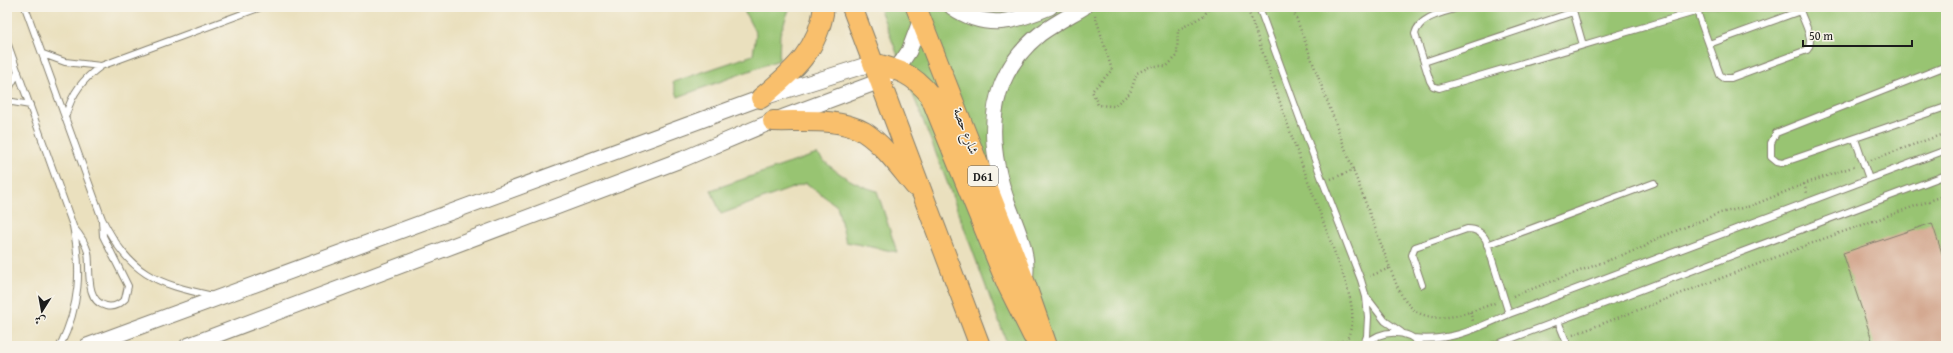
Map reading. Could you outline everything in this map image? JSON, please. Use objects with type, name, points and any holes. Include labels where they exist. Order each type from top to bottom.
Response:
[{"type":"main road","points":[[761,98],[792,72],[805,57],[818,32],[824,7]]},
{"type":"main road","points":[[852,7],[980,346]]},
{"type":"main road","name":"شارع حصة","points":[[918,13],[1025,283],[1047,346]]},
{"type":"main road","points":[[876,72],[896,69],[905,72],[918,81],[930,95],[1007,284],[1020,312],[1040,346]]},
{"type":"main road","points":[[773,121],[833,123],[864,132],[882,148],[923,195]]},
{"type":"street","points":[[952,7],[974,19],[998,23],[1012,22],[1050,7]]},
{"type":"street","points":[[1025,283],[1027,273],[1026,254],[996,164],[992,140],[995,108],[1005,80],[1021,54],[1040,34],[1089,8]]},
{"type":"street","points":[[896,69],[909,51],[918,13]]},
{"type":"street","points":[[87,346],[761,98],[876,72]]},
{"type":"street","points":[[187,346],[684,159],[773,121],[876,72]]},
{"type":"lane","points":[[25,7],[66,116],[102,219],[121,252],[148,275],[170,286],[218,298]]},
{"type":"lane","points":[[66,116],[72,96],[78,87],[101,66],[260,7]]},
{"type":"lane","points":[[1259,7],[1323,182],[1361,280],[1366,297],[1368,326],[1363,346]]},
{"type":"lane","points":[[1461,7],[1424,20],[1417,26],[1415,34],[1430,81],[1433,86],[1439,88],[1700,9],[1709,44],[1720,75],[1724,78],[1731,78],[1807,50],[1810,47],[1811,40],[1799,9],[1709,44]]},
{"type":"lane","points":[[1424,62],[1573,10],[1583,45]]},
{"type":"lane","points":[[7,42],[73,226],[78,250],[79,281],[72,315],[60,346]]},
{"type":"lane","points":[[43,54],[65,62],[101,66]]},
{"type":"lane","points":[[1946,66],[1776,133],[1770,143],[1771,157],[1777,162],[1782,163],[1946,108]]},
{"type":"lane","points":[[7,92],[18,72]]},
{"type":"lane","points":[[7,101],[30,105]]},
{"type":"lane","points":[[1855,139],[1869,179]]},
{"type":"lane","points":[[1413,338],[1432,340],[1448,338],[1476,329],[1509,314],[1946,150]]},
{"type":"lane","points":[[1492,346],[1946,175]]},
{"type":"lane","points":[[1487,246],[1654,183]]},
{"type":"lane","points":[[73,226],[82,238],[88,252],[90,285],[94,297],[100,303],[107,306],[114,306],[125,299],[128,286],[103,236],[102,219]]},
{"type":"lane","points":[[1422,285],[1412,255],[1416,247],[1471,229],[1482,233],[1509,314]]},
{"type":"lane","points":[[1366,297],[1385,321],[1413,338],[1422,346]]},
{"type":"lane","points":[[1558,321],[1568,346]]},
{"type":"lane","points":[[1363,346],[1378,335],[1387,333],[1406,334]]},
{"type":"path","points":[[1089,8],[1112,70],[1092,91],[1098,105],[1114,106],[1130,93],[1137,73],[1151,66],[1167,66],[1177,56],[1178,30],[1203,16],[1211,7]]},
{"type":"path","points":[[1247,7],[1293,140],[1346,283],[1351,304],[1353,324],[1347,340],[1323,346]]},
{"type":"path","points":[[1292,7],[1390,268],[1404,300],[1416,311],[1436,318],[1455,316],[1504,300],[1644,247],[1656,239],[1720,213],[1751,206],[1804,184],[1946,133]]},
{"type":"path","points":[[1545,346],[1823,238],[1946,195]]},
{"type":"path","points":[[1346,283],[1361,280],[1390,268]]},
{"type":"green space","points":[[742,7],[790,7],[780,34],[779,60],[678,97],[673,82],[753,55],[756,34]]},
{"type":"green space","points":[[879,7],[1946,7],[1946,346],[1008,346],[947,182]]},
{"type":"green space","points":[[817,154],[844,177],[877,191],[897,252],[846,242],[837,206],[806,183],[721,214],[711,190]]},
{"type":"building","points":[[1932,223],[1946,265],[1946,346],[1874,346],[1843,253]]}]
